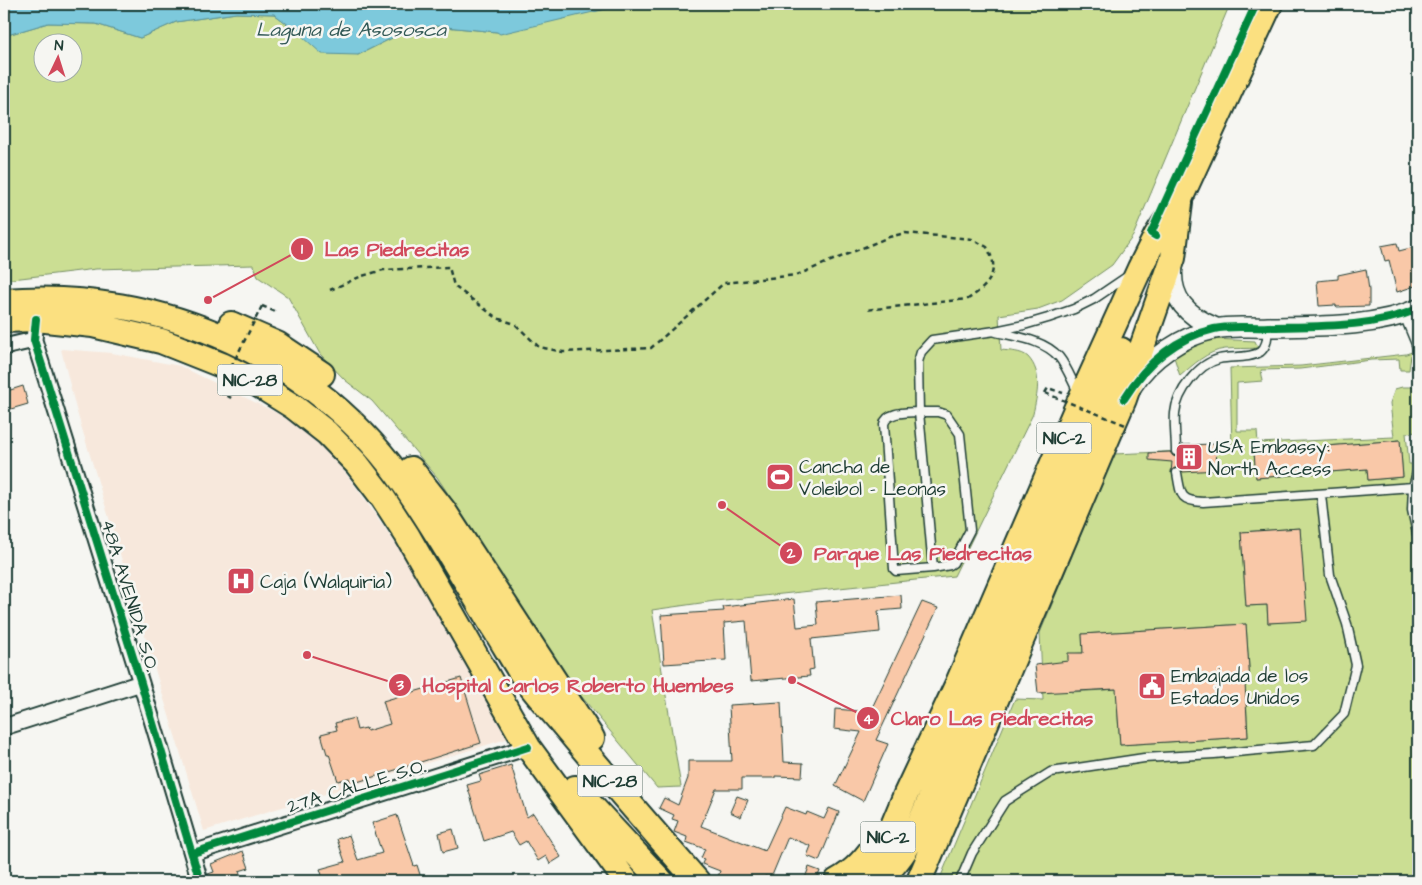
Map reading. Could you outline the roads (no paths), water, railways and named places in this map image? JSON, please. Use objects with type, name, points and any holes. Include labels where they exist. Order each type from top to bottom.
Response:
[{"type":"highway","name":"NIC-2","points":[[870,881],[906,794],[957,685],[1140,268],[1156,236],[1181,197],[1270,4]]},
{"type":"highway","name":"NIC-2","points":[[918,881],[1124,399],[1173,258],[1181,197]]},
{"type":"highway","points":[[878,881],[896,862],[914,836],[920,823],[1132,323],[1181,197]]},
{"type":"highway","name":"NIC-28","points":[[4,301],[59,300],[94,302],[148,312],[203,328],[271,361],[309,385],[338,408],[379,451],[407,488],[526,679],[697,881]]},
{"type":"highway","points":[[94,302],[130,301],[160,303],[206,315],[233,325],[277,344],[324,376],[374,421],[444,511],[604,756],[698,874],[707,881]]},
{"type":"highway","points":[[4,311],[22,311],[35,330],[51,312],[61,311],[120,318],[161,326],[237,357],[271,361]]},
{"type":"highway","name":"NIC-28","points":[[4,320],[35,330],[92,325],[161,341],[217,362],[246,377],[294,407],[327,433],[357,464],[383,498],[407,535],[528,748],[626,881]]},
{"type":"highway","points":[[407,535],[558,766],[584,799],[661,881]]},
{"type":"highway","points":[[838,881],[859,864],[872,849],[906,794]]},
{"type":"street","points":[[1173,258],[1171,276],[1175,294],[1185,309],[1198,321],[1216,328]]},
{"type":"street","points":[[1124,399],[1136,379],[1152,362],[1171,347],[1193,336],[1216,328],[1345,324],[1380,321],[1411,312]]},
{"type":"street","points":[[4,347],[35,330]]},
{"type":"street","name":"48A AVENIDA S.O.","points":[[35,330],[200,881]]},
{"type":"street","points":[[4,727],[141,683]]},
{"type":"street","name":"27A CALLE S.O.","points":[[193,853],[528,748]]},
{"type":"lane","points":[[933,568],[919,412],[918,362],[921,352],[932,340],[1024,325],[1074,309],[1094,299],[1140,268]]},
{"type":"lane","points":[[1411,312],[1418,348]]},
{"type":"lane","points":[[1176,451],[1175,412],[1180,396],[1196,374],[1210,362],[1221,358],[1252,355],[1262,351],[1267,343],[1268,327]]},
{"type":"lane","points":[[994,331],[1030,340],[1045,346],[1058,356],[1081,399]]},
{"type":"lane","points":[[919,412],[946,414],[960,434],[970,530],[950,565],[899,572],[894,570],[884,420],[889,416],[919,412]]},
{"type":"lane","points":[[1418,469],[1413,488],[1412,510],[1418,538]]},
{"type":"lane","points":[[1177,473],[1180,491],[1184,498],[1192,502],[1220,502],[1413,488]]},
{"type":"lane","points":[[960,881],[972,853],[1005,801],[1051,772],[1144,758],[1314,745],[1344,714],[1356,664],[1347,624],[1330,575],[1321,495]]},
{"type":"water","name":"Laguna de Asososca","points":[[4,4],[657,4],[610,8],[500,34],[497,32],[435,26],[398,35],[358,55],[322,54],[274,14],[236,13],[176,22],[140,38],[96,24],[48,23],[4,36]]},
{"type":"water","points":[[657,4],[699,4],[694,5]]},
{"type":"place","name":"Las Piedrecitas","points":[[208,300]]},
{"type":"place","name":"USA Embassy: North Access","points":[[1189,457]]},
{"type":"place","name":"Cancha de Voleibol - Leonas","points":[[780,477]]},
{"type":"place","name":"Parque Las Piedrecitas","points":[[722,505]]},
{"type":"place","name":"Caja (Walquiria)","points":[[241,581]]},
{"type":"place","name":"Hospital Carlos Roberto Huembes","points":[[307,655]]},
{"type":"place","name":"Claro Las Piedrecitas","points":[[792,680]]},
{"type":"place","name":"Embajada de los Estados Unidos","points":[[1152,686]]}]
